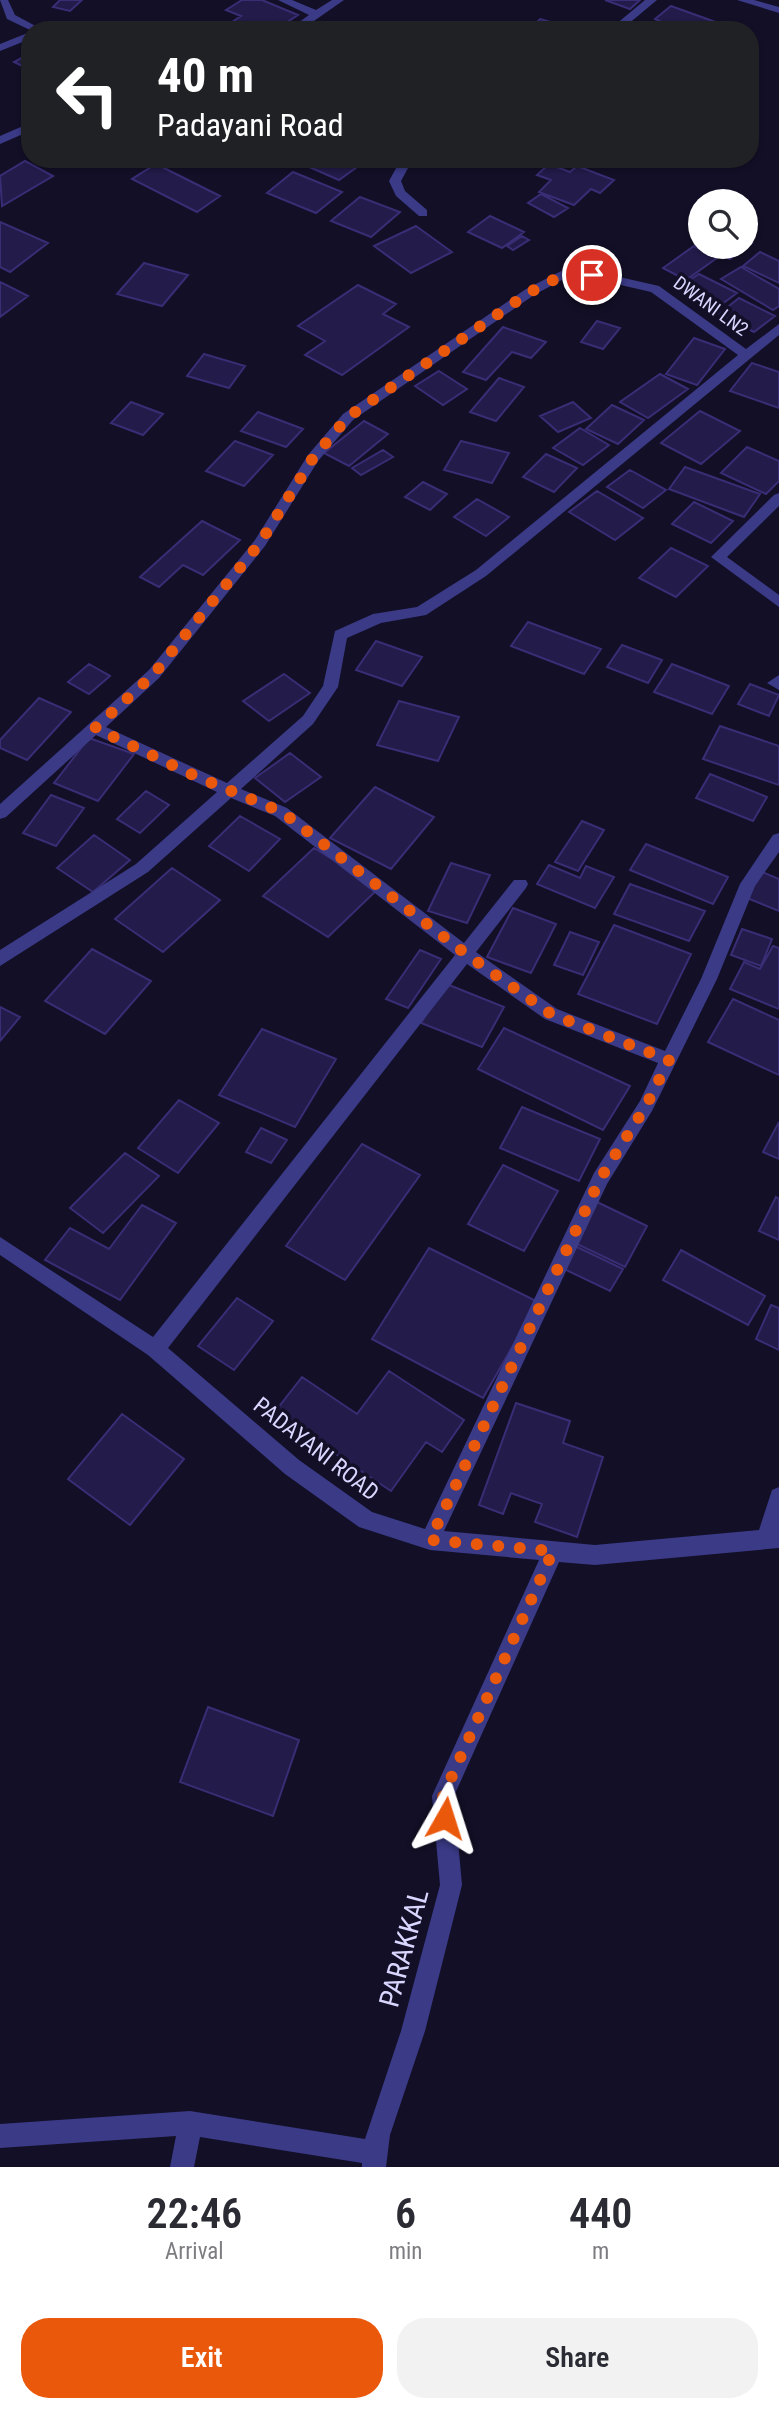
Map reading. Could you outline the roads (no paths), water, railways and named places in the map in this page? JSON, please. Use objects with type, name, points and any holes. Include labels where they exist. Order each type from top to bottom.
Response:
[{"type":"street","points":[[3,0],[11,17],[21,22]]},
{"type":"street","points":[[283,0],[317,14]]},
{"type":"street","points":[[306,21],[339,0]]},
{"type":"street","points":[[625,21],[652,0]]},
{"type":"street","points":[[742,0],[779,10]]},
{"type":"street","points":[[0,48],[21,39]]},
{"type":"street","points":[[0,141],[21,130]]},
{"type":"street","points":[[402,168],[395,181],[400,193],[423,213]]},
{"type":"street","name":"DWANI LN2","points":[[0,813],[154,674],[260,543],[313,458],[348,417],[530,292],[571,271],[655,289],[746,355]]},
{"type":"street","points":[[0,959],[142,868],[308,720],[330,687],[340,635],[378,618],[421,611],[481,573],[779,328]]},
{"type":"street","points":[[779,498],[718,556],[779,602]]},
{"type":"street","points":[[779,680],[775,683],[779,685]]},
{"type":"street","points":[[95,728],[282,812],[466,954],[551,1014],[669,1060]]},
{"type":"street","points":[[430,1540],[600,1179],[646,1106],[709,979],[748,884],[779,839]]},
{"type":"street","points":[[155,1349],[520,884]]},
{"type":"street","name":"PADAYANI ROAD","points":[[0,1245],[155,1349],[292,1467],[366,1520],[430,1540],[595,1555],[773,1538]]},
{"type":"street","points":[[773,1538],[779,1497]]},
{"type":"street","name":"PARAKKAL","points":[[375,2160],[378,2135],[412,2031],[451,1885],[443,1796],[553,1551]]},
{"type":"street","points":[[0,2136],[190,2123],[375,2160]]},
{"type":"street","points":[[182,2167],[190,2123]]}]
